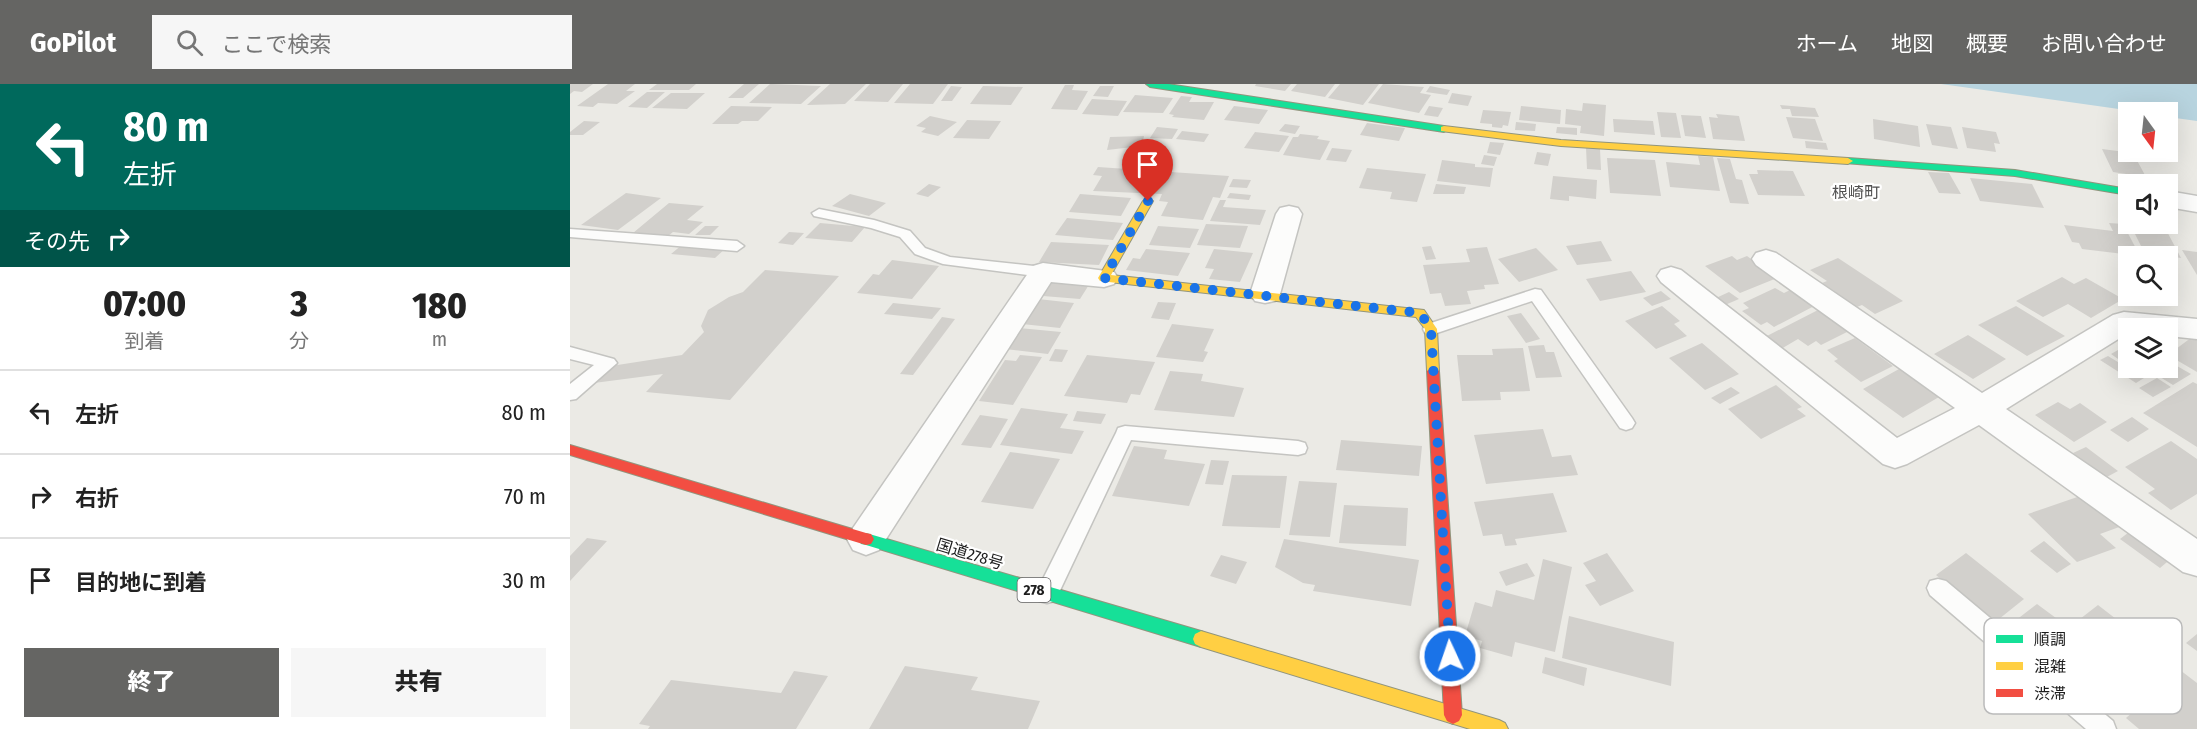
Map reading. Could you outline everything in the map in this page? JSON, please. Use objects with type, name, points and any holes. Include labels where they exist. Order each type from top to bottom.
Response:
[{"type":"main road","points":[[1150,84],[1464,132],[1529,139],[2015,173],[2118,190]]},
{"type":"main road","points":[[1148,201],[1104,278],[1265,294],[1420,313],[1431,329],[1453,716]]},
{"type":"main road","name":"国道278号","points":[[570,450],[1499,729]]},
{"type":"street","points":[[2178,201],[2197,204]]},
{"type":"street","points":[[1265,294],[1289,213]]},
{"type":"street","points":[[1766,259],[2197,560]]},
{"type":"street","points":[[866,539],[1043,272],[1104,278]]},
{"type":"street","points":[[1671,276],[1895,455],[1982,408],[2124,322],[2197,329]]},
{"type":"lane","points":[[819,213],[874,224],[905,234],[920,251],[948,261],[1043,272]]},
{"type":"lane","points":[[570,233],[737,246]]},
{"type":"lane","points":[[1431,329],[1535,294],[1626,423]]},
{"type":"lane","points":[[570,352],[608,363],[570,394]]},
{"type":"lane","points":[[1047,594],[1125,433],[1298,448]]},
{"type":"lane","points":[[1938,588],[1984,627]]},
{"type":"lane","points":[[2086,714],[2104,729]]},
{"type":"water","points":[[1941,84],[2197,84],[2197,121],[2178,118],[2178,102],[2118,102],[2118,109]]},
{"type":"building","points":[[570,84],[593,84],[582,92],[574,91],[570,94]]},
{"type":"building","points":[[608,84],[635,84],[626,91],[635,91],[617,104],[598,103],[593,107],[577,106]]},
{"type":"building","points":[[657,84],[696,84],[689,90],[649,90]]},
{"type":"building","points":[[744,84],[759,84],[743,98],[728,98]]},
{"type":"building","points":[[770,84],[821,86],[801,104],[749,103]]},
{"type":"building","points":[[830,84],[866,84],[845,104],[807,105]]},
{"type":"building","points":[[870,84],[903,84],[888,102],[854,101]]},
{"type":"building","points":[[910,84],[948,84],[933,104],[894,103]]},
{"type":"building","points":[[1256,84],[1291,84],[1285,91],[1255,86]]},
{"type":"building","points":[[1297,84],[1335,84],[1325,97],[1291,91]]},
{"type":"building","points":[[1340,84],[1379,84],[1363,105],[1328,98]]},
{"type":"building","points":[[1383,84],[1424,87],[1420,93],[1431,95],[1419,113],[1368,103]]},
{"type":"building","points":[[1065,85],[1074,85],[1072,90],[1088,91],[1077,110],[1051,109]]},
{"type":"building","points":[[951,86],[962,87],[952,101],[941,101]]},
{"type":"building","points":[[983,86],[1023,87],[1011,105],[970,104]]},
{"type":"building","points":[[1100,86],[1114,86],[1108,97],[1093,96]]},
{"type":"building","points":[[1430,86],[1450,90],[1447,95],[1426,92]]},
{"type":"building","points":[[647,92],[665,92],[647,108],[628,107]]},
{"type":"building","points":[[671,93],[705,93],[687,109],[652,108]]},
{"type":"building","points":[[1452,93],[1472,96],[1468,106],[1448,103]]},
{"type":"building","points":[[1135,95],[1173,98],[1163,113],[1123,112]]},
{"type":"building","points":[[1181,96],[1192,97],[1189,102],[1214,102],[1204,120],[1172,117],[1174,115],[1169,114]]},
{"type":"building","points":[[1092,99],[1127,101],[1118,116],[1082,114]]},
{"type":"building","points":[[1583,103],[1606,105],[1604,136],[1580,133],[1581,126],[1565,124],[1566,109],[1582,111]]},
{"type":"building","points":[[1780,105],[1815,108],[1819,117],[1792,116],[1790,109],[1782,109]]},
{"type":"building","points":[[731,106],[772,107],[758,121],[712,124]]},
{"type":"building","points":[[1234,106],[1268,110],[1259,124],[1224,120]]},
{"type":"building","points":[[1429,106],[1443,108],[1438,117],[1424,115]]},
{"type":"building","points":[[1521,106],[1561,110],[1560,124],[1519,120]]},
{"type":"building","points":[[1483,110],[1511,112],[1508,126],[1492,127],[1492,124],[1480,123]]},
{"type":"building","points":[[1657,112],[1676,113],[1681,138],[1661,137]]},
{"type":"building","points":[[1716,114],[1739,116],[1745,141],[1713,139],[1709,117],[1718,118]]},
{"type":"building","points":[[1681,115],[1701,116],[1706,138],[1685,136]]},
{"type":"building","points":[[930,116],[957,122],[938,136],[921,132],[926,128],[916,126]]},
{"type":"building","points":[[1786,117],[1815,119],[1823,141],[1793,138]]},
{"type":"building","points":[[1613,119],[1653,121],[1655,135],[1614,132]]},
{"type":"building","points":[[1873,119],[1918,126],[1920,147],[1874,139]]},
{"type":"building","points":[[967,120],[1001,121],[989,139],[953,138]]},
{"type":"building","points":[[584,121],[600,122],[583,135],[570,135],[570,132]]},
{"type":"building","points":[[1516,122],[1536,124],[1535,131],[1515,130]]},
{"type":"building","points":[[1367,123],[1405,128],[1399,141],[1360,135]]},
{"type":"building","points":[[1285,124],[1300,126],[1295,134],[1279,131]]},
{"type":"building","points":[[1926,124],[1951,127],[1958,149],[1932,145]]},
{"type":"building","points":[[1157,127],[1178,129],[1172,139],[1150,138]]},
{"type":"building","points":[[1557,127],[1577,128],[1577,135],[1556,133]]},
{"type":"building","points":[[1962,127],[1996,132],[2000,144],[1994,143],[1996,152],[1967,148]]},
{"type":"building","points":[[1182,131],[1209,134],[1204,142],[1176,139]]},
{"type":"building","points":[[1255,132],[1289,136],[1279,152],[1244,148]]},
{"type":"building","points":[[1300,134],[1319,136],[1317,139],[1330,141],[1320,160],[1283,155],[1293,137],[1298,137]]},
{"type":"building","points":[[1144,136],[1142,146],[1107,150],[1110,137]]},
{"type":"building","points":[[1805,141],[1826,143],[1828,150],[1806,148]]},
{"type":"building","points":[[1490,142],[1504,143],[1500,155],[1487,153]]},
{"type":"building","points":[[1332,148],[1352,150],[1346,162],[1326,160]]},
{"type":"building","points":[[1586,148],[1600,149],[1601,170],[1587,169]]},
{"type":"building","points":[[2102,149],[2118,151],[2118,162],[2138,162],[2144,174],[2126,174],[2113,172]]},
{"type":"building","points":[[1537,152],[1551,154],[1548,166],[1534,164]]},
{"type":"building","points":[[1484,155],[1497,157],[1494,166],[1481,164]]},
{"type":"building","points":[[1698,156],[1713,157],[1720,191],[1670,187],[1666,162],[1700,165]]},
{"type":"building","points":[[1607,158],[1655,160],[1661,196],[1610,193]]},
{"type":"building","points":[[1717,158],[1730,159],[1736,179],[1742,180],[1749,204],[1730,203]]},
{"type":"building","points":[[1442,160],[1475,164],[1475,167],[1493,168],[1490,187],[1437,181]]},
{"type":"building","points":[[1098,167],[1229,176],[1220,198],[1213,197],[1203,220],[1161,216],[1168,202],[1159,201],[1162,194],[1093,191],[1102,176],[1093,175]]},
{"type":"building","points":[[1367,168],[1426,174],[1417,202],[1390,199],[1392,192],[1359,188]]},
{"type":"building","points":[[1757,170],[1793,171],[1805,196],[1758,195],[1749,174],[1758,174]]},
{"type":"building","points":[[1928,172],[1949,173],[1961,194],[1939,193]]},
{"type":"building","points":[[1553,176],[1597,180],[1596,199],[1569,196],[1569,201],[1550,199]]},
{"type":"building","points":[[1970,178],[2032,184],[2044,208],[1980,201]]},
{"type":"building","points":[[1233,179],[1251,180],[1247,188],[1229,187]]},
{"type":"building","points":[[929,184],[941,187],[928,197],[916,194]]},
{"type":"building","points":[[1436,184],[1466,187],[1464,194],[1433,194]]},
{"type":"building","points":[[626,193],[661,198],[618,230],[581,225]]},
{"type":"building","points":[[1230,193],[1251,195],[1249,200],[1227,198]]},
{"type":"building","points":[[850,194],[886,203],[869,216],[832,206]]},
{"type":"building","points":[[1080,194],[1131,198],[1121,216],[1069,212]]},
{"type":"building","points":[[1220,200],[1226,200],[1223,207],[1266,210],[1260,225],[1210,221]]},
{"type":"building","points":[[669,203],[704,206],[687,220],[703,222],[689,234],[673,232],[668,236],[633,233]]},
{"type":"building","points":[[1067,218],[1123,223],[1113,240],[1055,235]]},
{"type":"building","points":[[820,223],[865,227],[852,242],[805,238]]},
{"type":"building","points":[[2109,223],[2118,224],[2118,234],[2128,234],[2135,246],[2118,246],[2118,253],[2082,249],[2079,243],[2072,242],[2064,225],[2113,231]]},
{"type":"building","points":[[1206,224],[1248,226],[1240,248],[1197,245]]},
{"type":"building","points":[[705,226],[719,226],[710,235],[695,235]]},
{"type":"building","points":[[1158,226],[1199,229],[1190,248],[1149,245]]},
{"type":"building","points":[[789,232],[804,233],[793,245],[778,243]]},
{"type":"building","points":[[2135,234],[2168,234],[2175,246],[2141,246]]},
{"type":"building","points":[[1601,241],[1612,261],[1577,265],[1566,246]]},
{"type":"building","points":[[1051,242],[1109,245],[1099,265],[1039,262]]},
{"type":"building","points":[[683,244],[727,247],[715,258],[671,254]]},
{"type":"building","points":[[1431,246],[1436,259],[1426,260],[1422,247]]},
{"type":"building","points":[[1487,247],[1499,284],[1484,285],[1485,289],[1467,291],[1471,304],[1445,306],[1441,293],[1430,294],[1423,265],[1470,262],[1466,249]]},
{"type":"building","points":[[1536,248],[1558,270],[1519,282],[1498,259]]},
{"type":"building","points":[[1146,249],[1190,253],[1178,276],[1126,270],[1133,258],[1140,259]]},
{"type":"building","points":[[1214,249],[1253,253],[1240,282],[1209,279],[1214,269],[1205,268]]},
{"type":"building","points":[[2182,250],[2197,252],[2197,275]]},
{"type":"building","points":[[1732,256],[1737,260],[1747,256],[1777,278],[1740,293],[1705,266]]},
{"type":"building","points":[[1838,258],[1903,301],[1875,314],[1862,305],[1857,307],[1847,301],[1840,304],[1827,295],[1834,291],[1822,283],[1827,281],[1810,270]]},
{"type":"building","points":[[892,260],[939,266],[912,299],[857,293],[873,274],[879,275]]},
{"type":"building","points":[[765,270],[839,276],[730,400],[646,392],[663,374],[594,383],[611,366],[682,355],[704,332],[701,326],[708,310],[729,297],[743,292]]},
{"type":"building","points":[[1631,271],[1646,292],[1600,301],[1586,279]]},
{"type":"building","points":[[1055,277],[1092,280],[1080,299],[1043,296]]},
{"type":"building","points":[[2062,277],[2074,284],[2086,278],[2118,296],[2118,302],[2091,318],[2068,304],[2043,317],[2016,301]]},
{"type":"building","points":[[1775,288],[1784,293],[1794,288],[1818,304],[1774,327],[1767,322],[1761,325],[1742,311],[1749,308],[1743,303]]},
{"type":"building","points":[[1661,291],[1671,299],[1652,306],[1643,298]]},
{"type":"building","points":[[1729,292],[1739,299],[1725,305],[1716,298]]},
{"type":"building","points":[[1038,299],[1074,303],[1060,328],[1022,324]]},
{"type":"building","points":[[1158,302],[1176,303],[1169,320],[1151,318]]},
{"type":"building","points":[[893,303],[941,308],[932,319],[884,314]]},
{"type":"building","points":[[1662,306],[1680,321],[1674,324],[1687,336],[1656,349],[1625,321]]},
{"type":"building","points":[[2016,306],[2065,336],[2027,356],[1978,325]]},
{"type":"building","points":[[1818,310],[1849,331],[1821,345],[1816,341],[1808,346],[1798,339],[1781,349],[1765,337]]},
{"type":"building","points":[[1521,313],[1540,339],[1526,343],[1507,316]]},
{"type":"building","points":[[942,317],[955,319],[913,375],[900,374]]},
{"type":"building","points":[[1172,324],[1214,329],[1204,351],[1208,352],[1203,362],[1156,357]]},
{"type":"building","points":[[1019,328],[1061,332],[1048,354],[1005,349]]},
{"type":"building","points":[[1968,335],[2006,359],[1973,379],[1934,354]]},
{"type":"building","points":[[2192,337],[2197,340],[2197,372],[2178,361],[2178,348]]},
{"type":"building","points":[[1855,338],[1893,366],[1861,382],[1834,361],[1838,359],[1827,350]]},
{"type":"building","points":[[1702,343],[1739,374],[1705,390],[1669,358]]},
{"type":"building","points":[[1544,345],[1546,352],[1554,352],[1562,377],[1536,378],[1528,346]]},
{"type":"building","points":[[1523,348],[1530,391],[1500,392],[1501,400],[1462,401],[1457,355],[1493,355],[1492,349]]},
{"type":"building","points":[[1055,349],[1068,350],[1062,362],[1049,361]]},
{"type":"building","points":[[2118,350],[2118,359],[2111,354]]},
{"type":"building","points":[[1020,355],[1042,357],[1013,405],[979,401],[1005,360],[1016,361]]},
{"type":"building","points":[[1087,355],[1155,362],[1140,395],[1131,394],[1127,403],[1064,396]]},
{"type":"building","points":[[2108,356],[2118,362],[2118,372],[2100,360]]},
{"type":"building","points":[[2178,367],[2191,374],[2173,385],[2162,378],[2178,378]]},
{"type":"building","points":[[1899,369],[1939,397],[1903,418],[1863,389]]},
{"type":"building","points":[[1170,371],[1203,374],[1201,381],[1244,388],[1234,417],[1154,410]]},
{"type":"building","points":[[2128,378],[2144,378],[2136,383]]},
{"type":"building","points":[[2157,378],[2171,387],[2153,397],[2139,388]]},
{"type":"building","points":[[2193,382],[2197,384],[2197,447],[2143,413]]},
{"type":"building","points":[[1776,385],[1802,407],[1797,409],[1806,416],[1761,439],[1728,409]]},
{"type":"building","points":[[1731,387],[1740,393],[1720,404],[1711,398]]},
{"type":"building","points":[[2058,402],[2070,409],[2080,403],[2107,422],[2074,442],[2035,415]]},
{"type":"building","points":[[1021,408],[1068,414],[1060,428],[1084,431],[1072,454],[1000,445]]},
{"type":"building","points":[[1077,411],[1106,414],[1101,424],[1073,421]]},
{"type":"building","points":[[980,415],[1008,419],[991,448],[961,445]]},
{"type":"building","points":[[2132,417],[2149,429],[2128,442],[2110,430]]},
{"type":"building","points":[[1543,429],[1552,457],[1571,455],[1578,475],[1486,484],[1474,435]]},
{"type":"building","points":[[1341,440],[1422,446],[1419,476],[1336,470]]},
{"type":"building","points":[[2171,441],[2197,459],[2197,494],[2171,510],[2148,493],[2155,489],[2125,467]]},
{"type":"building","points":[[1134,446],[1167,450],[1164,459],[1205,464],[1189,506],[1112,496]]},
{"type":"building","points":[[2086,447],[2118,471],[2105,478],[2073,453]]},
{"type":"building","points":[[1010,452],[1060,459],[1033,509],[981,502]]},
{"type":"building","points":[[1211,460],[1229,461],[1223,485],[1205,484]]},
{"type":"building","points":[[1232,475],[1287,476],[1280,528],[1222,526]]},
{"type":"building","points":[[1299,481],[1337,483],[1330,537],[1289,535]]},
{"type":"building","points":[[1553,493],[1567,532],[1515,539],[1517,545],[1505,546],[1502,534],[1483,536],[1474,502]]},
{"type":"building","points":[[2086,494],[2122,526],[2100,534],[2116,548],[2077,562],[2028,514]]},
{"type":"building","points":[[1344,505],[1408,508],[1406,546],[1339,543]]},
{"type":"building","points":[[2133,529],[2173,557],[2160,568],[2120,539]]},
{"type":"building","points":[[587,538],[607,541],[570,581],[570,556]]},
{"type":"building","points":[[1284,539],[1419,560],[1411,606],[1313,591],[1315,585],[1303,583],[1275,567]]},
{"type":"building","points":[[2044,541],[2071,564],[2057,573],[2030,551]]},
{"type":"building","points":[[1607,553],[1634,591],[1600,606],[1585,585],[1596,581],[1583,563]]},
{"type":"building","points":[[1966,553],[2024,599],[2000,618],[1988,618],[1936,575]]},
{"type":"building","points":[[1221,555],[1247,562],[1236,584],[1210,576]]},
{"type":"building","points":[[1543,559],[1572,567],[1555,652],[1515,642],[1512,657],[1480,648],[1482,641],[1465,636],[1475,602],[1492,607],[1496,590],[1534,600]]},
{"type":"building","points":[[1527,563],[1535,576],[1506,586],[1499,572]]},
{"type":"building","points":[[2037,604],[2056,618],[2019,618]]},
{"type":"building","points":[[2098,605],[2115,618],[2081,618]]},
{"type":"building","points":[[1569,616],[1674,642],[1671,686],[1562,658]]},
{"type":"building","points":[[2197,634],[2197,651],[2186,643]]},
{"type":"building","points":[[1545,657],[1587,668],[1584,686],[1542,673]]},
{"type":"building","points":[[905,666],[978,677],[971,690],[1040,701],[1028,729],[869,729]]},
{"type":"building","points":[[794,671],[828,676],[796,729],[648,729],[650,726],[639,724],[671,680],[781,693]]},
{"type":"building","points":[[2182,672],[2197,683],[2197,729],[2139,729],[2126,718],[2130,714],[2182,714]]},
{"type":"traffic: fast","points":[[1150,84],[1444,129]]},
{"type":"traffic: fast","points":[[1848,161],[2015,173],[2118,190]]},
{"type":"traffic: fast","points":[[866,539],[1201,639]]},
{"type":"traffic: slow","points":[[1444,129],[1561,143],[1848,161]]},
{"type":"traffic: slow","points":[[1148,201],[1104,278],[1420,313],[1431,329],[1433,371]]},
{"type":"traffic: slow","points":[[1201,639],[1499,729]]},
{"type":"traffic: jam","points":[[1433,371],[1453,715]]},
{"type":"traffic: jam","points":[[570,450],[866,539]]},
{"type":"district","name":"根崎町","points":[[1856,192]]},
{"type":"route","points":[[1148,201],[1104,278],[1265,294],[1420,313],[1431,329],[1450,656]]}]
